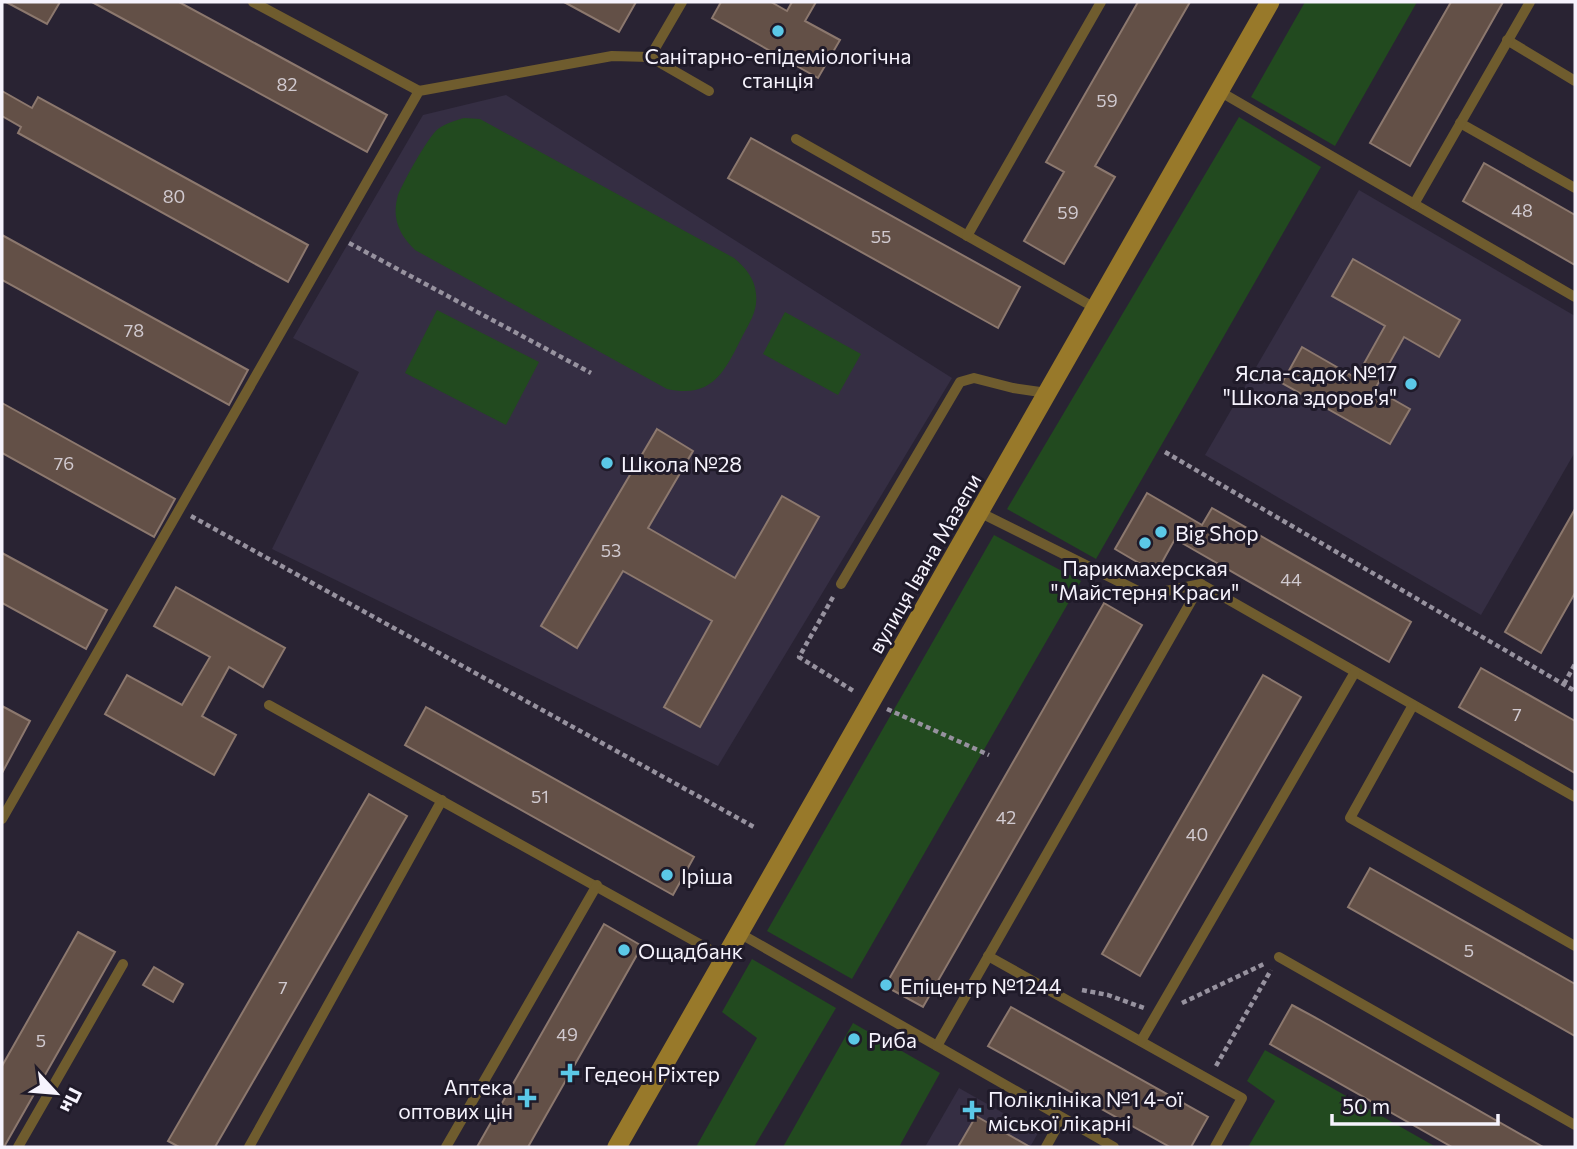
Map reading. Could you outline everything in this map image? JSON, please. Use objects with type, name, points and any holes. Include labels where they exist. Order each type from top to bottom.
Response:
[{"type":"main road","name":"вулиця Івана Мазепи","points":[[617,1147],[1269,2]]},
{"type":"lane","points":[[253,2],[419,91],[612,56],[650,57],[709,91]]},
{"type":"lane","points":[[650,57],[682,2]]},
{"type":"lane","points":[[967,236],[1101,2]]},
{"type":"lane","points":[[1414,204],[1530,2]]},
{"type":"lane","points":[[1507,40],[1575,81]]},
{"type":"lane","points":[[2,819],[419,91]]},
{"type":"lane","points":[[1219,91],[1575,298]]},
{"type":"lane","points":[[1460,123],[1575,188]]},
{"type":"lane","points":[[796,139],[1095,308]]},
{"type":"lane","points":[[841,584],[960,382],[974,378],[1047,393]]},
{"type":"lane","points":[[979,512],[1146,595],[1201,584],[1575,797]]},
{"type":"lane","points":[[937,1046],[1201,584]]},
{"type":"lane","points":[[1141,1041],[1355,672]]},
{"type":"lane","points":[[269,705],[725,958]]},
{"type":"lane","points":[[1413,705],[1350,818],[1575,946]]},
{"type":"lane","points":[[249,1147],[442,800]]},
{"type":"lane","points":[[446,1147],[597,886]]},
{"type":"lane","points":[[739,933],[1114,1147]]},
{"type":"lane","points":[[988,956],[1242,1098],[1215,1147]]},
{"type":"lane","points":[[1279,957],[1575,1125]]},
{"type":"lane","points":[[18,1147],[123,964]]},
{"type":"lane","points":[[1046,1147],[1062,1118]]},
{"type":"path","points":[[336,236],[591,373]]},
{"type":"path","points":[[1165,452],[1575,691]]},
{"type":"path","points":[[179,510],[754,827]]},
{"type":"path","points":[[841,584],[799,657],[871,701],[989,755]]},
{"type":"path","points":[[1564,684],[1575,664]]},
{"type":"path","points":[[1209,1079],[1279,957]]},
{"type":"shaded area","name":"Школа №28","points":[[506,95],[952,378],[718,766],[272,549],[359,372],[293,338],[423,115]]},
{"type":"shaded area","name":"Ясла-садок №17 \"Школа здоров'я\"","points":[[1359,190],[1575,316],[1575,452],[1481,615],[1205,455]]},
{"type":"shaded area","name":"Поліклініка №1 4-ої міської лікарні","points":[[959,1088],[1038,1133],[1030,1147],[925,1147]]},
{"type":"green space","points":[[1305,2],[1417,2],[1335,146],[1251,97]]},
{"type":"green space","points":[[1239,117],[1321,167],[1096,559],[1007,509]]},
{"type":"green space","points":[[464,118],[480,119],[734,258],[742,266],[752,279],[755,289],[755,311],[730,360],[716,379],[696,390],[667,389],[412,247],[397,222],[398,195],[433,134],[444,125]]},
{"type":"green space","points":[[437,310],[539,362],[506,425],[405,373]]},
{"type":"green space","points":[[785,312],[861,354],[838,395],[763,354]]},
{"type":"green space","points":[[994,535],[1081,581],[852,979],[767,931]]},
{"type":"green space","points":[[752,959],[836,1008],[754,1147],[696,1147],[757,1038],[722,1012]]},
{"type":"green space","points":[[853,1023],[940,1073],[899,1147],[783,1147]]},
{"type":"green space","points":[[1265,1050],[1436,1147],[1248,1147],[1275,1101],[1247,1081]]},
{"type":"building","points":[[6,2],[60,2],[47,24]]},
{"type":"building","points":[[92,2],[179,2],[387,115],[367,152]]},
{"type":"building","points":[[564,2],[636,2],[619,32]]},
{"type":"building","name":"Санітарно-епідеміологічна станція","points":[[721,2],[771,2],[787,11],[792,2],[816,2],[805,21],[840,40],[818,78],[712,18]]},
{"type":"building","points":[[1138,2],[1190,2],[1095,166],[1115,177],[1064,264],[1024,241],[1064,172],[1046,162]]},
{"type":"building","points":[[1451,2],[1503,2],[1410,166],[1370,143]]},
{"type":"building","points":[[2,91],[32,108],[38,97],[308,245],[288,282],[18,133],[21,127],[2,116]]},
{"type":"building","points":[[751,138],[1020,287],[998,328],[728,178]]},
{"type":"building","points":[[1484,163],[1575,215],[1575,265],[1463,201]]},
{"type":"building","points":[[2,235],[248,370],[229,405],[2,280]]},
{"type":"building","points":[[1353,259],[1460,320],[1439,357],[1404,337],[1375,389],[1410,409],[1390,444],[1282,383],[1302,347],[1356,378],[1385,326],[1332,296]]},
{"type":"building","points":[[2,403],[175,499],[154,537],[2,453]]},
{"type":"building","points":[[657,429],[693,451],[648,528],[735,578],[782,496],[819,517],[700,727],[664,707],[712,621],[623,571],[577,648],[541,626]]},
{"type":"building","points":[[1147,493],[1202,525],[1212,508],[1411,622],[1389,662],[1175,539],[1156,573],[1115,549]]},
{"type":"building","points":[[1575,509],[1575,593],[1541,653],[1505,632]]},
{"type":"building","points":[[2,553],[107,610],[86,649],[2,603]]},
{"type":"building","points":[[176,587],[285,648],[263,687],[229,667],[202,716],[236,735],[214,775],[105,714],[127,675],[182,705],[210,657],[154,626]]},
{"type":"building","points":[[1104,603],[1142,625],[923,1007],[885,986]]},
{"type":"building","points":[[1481,668],[1575,721],[1575,773],[1459,707]]},
{"type":"building","points":[[1263,675],[1301,697],[1140,976],[1102,954]]},
{"type":"building","points":[[2,706],[30,721],[2,773]]},
{"type":"building","points":[[426,707],[694,857],[673,895],[405,745]]},
{"type":"building","points":[[369,794],[407,816],[215,1147],[179,1147],[168,1141]]},
{"type":"building","points":[[1370,868],[1575,984],[1575,1036],[1348,907]]},
{"type":"building","points":[[604,924],[642,946],[528,1147],[477,1147]]},
{"type":"building","points":[[78,932],[115,952],[2,1147],[2,1066]]},
{"type":"building","points":[[154,967],[183,984],[173,1002],[143,985]]},
{"type":"building","points":[[1292,1005],[1543,1147],[1452,1147],[1270,1044]]},
{"type":"building","points":[[1011,1007],[1208,1117],[1191,1147],[1170,1147],[988,1046]]},
{"type":"building","points":[[976,1116],[1030,1147],[958,1147]]},
{"type":"place","name":"Санітарно-епідеміологічна станція","points":[[778,31]]},
{"type":"place","name":"Ясла-садок №17 \"Школа здоров'я\"","points":[[1411,384]]},
{"type":"place","name":"Школа №28","points":[[607,463]]},
{"type":"place","name":"Big Shop","points":[[1161,532]]},
{"type":"place","name":"Парикмахерская \"Майстерня Краси\"","points":[[1145,543]]},
{"type":"place","name":"Іріша","points":[[667,875]]},
{"type":"place","name":"Ощадбанк","points":[[624,950]]},
{"type":"place","name":"Епіцентр №1244","points":[[886,985]]},
{"type":"place","name":"Риба","points":[[854,1039]]},
{"type":"place","name":"Гедеон Ріхтер","points":[[570,1073]]},
{"type":"place","name":"Аптека оптових цін","points":[[527,1098]]},
{"type":"place","name":"Поліклініка №1 4-ої міської лікарні","points":[[972,1110]]}]
